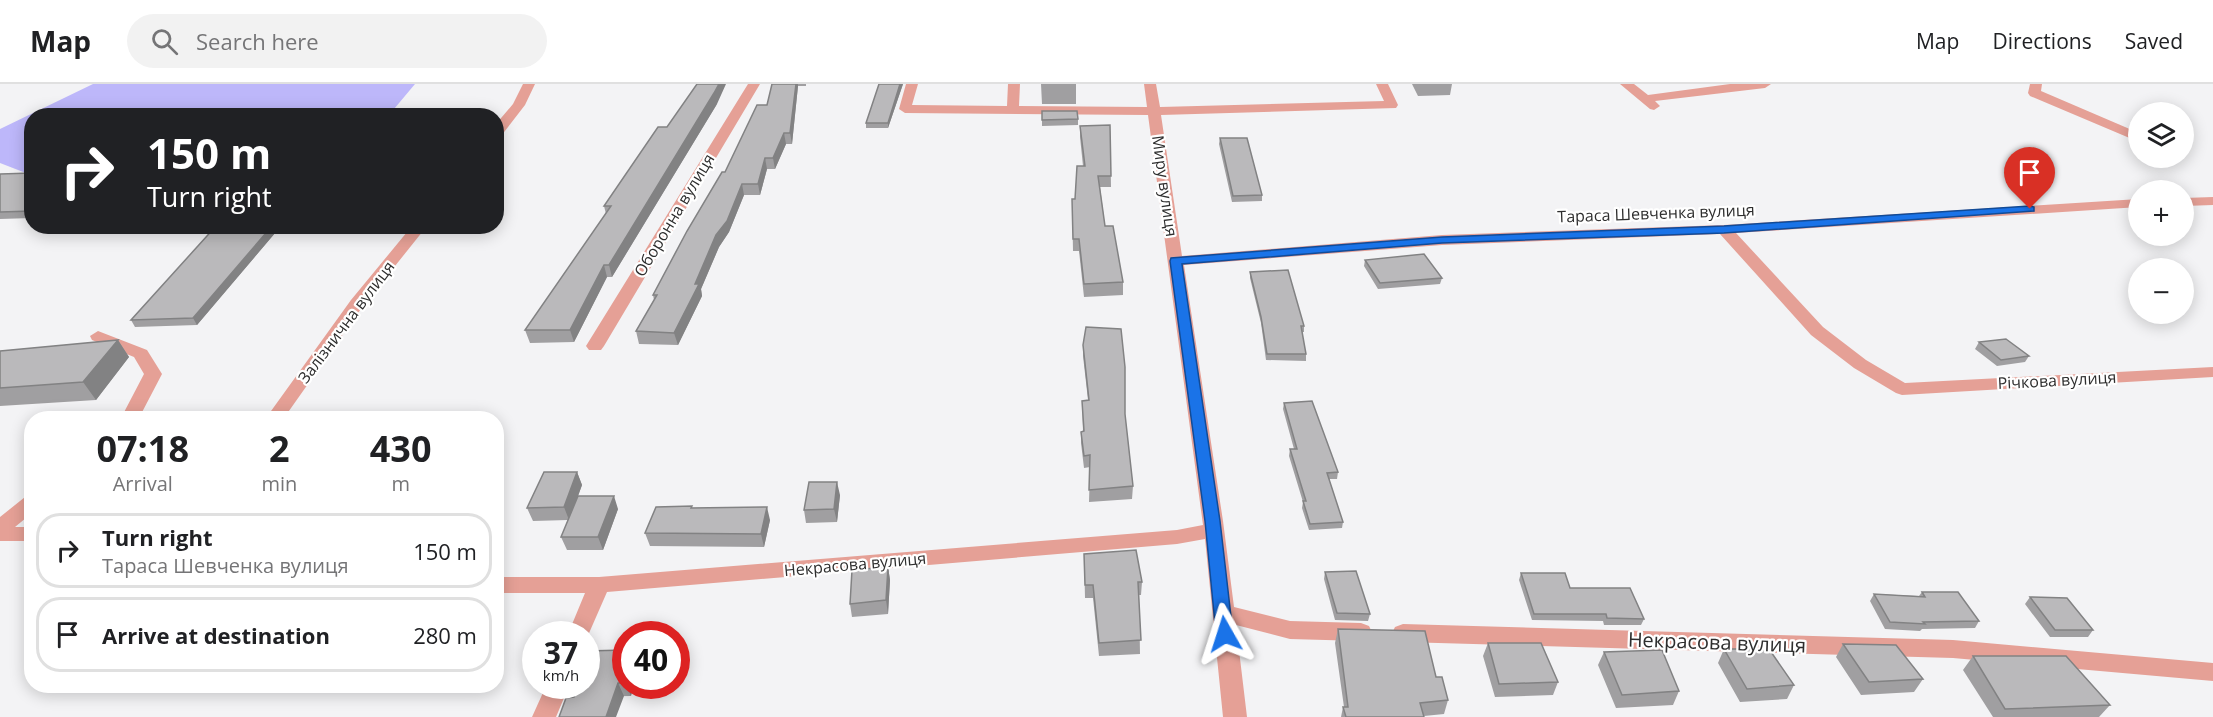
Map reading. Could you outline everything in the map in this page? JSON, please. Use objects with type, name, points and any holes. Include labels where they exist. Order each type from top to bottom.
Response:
[{"type":"street","points":[[504,123],[519,105],[529,84]]},
{"type":"street","name":"Оборонна вулиця","points":[[595,346],[754,84]]},
{"type":"street","points":[[912,84],[904,109],[1154,111],[1392,105],[1382,84]]},
{"type":"street","points":[[1013,110],[1014,84]]},
{"type":"street","name":"Миру вулиця","points":[[1150,84],[1213,530],[1234,717]]},
{"type":"street","points":[[1626,84],[1650,102],[1669,94],[1765,84]]},
{"type":"street","points":[[2036,84],[2034,93],[2128,133]]},
{"type":"street","points":[[2194,202],[2213,201]]},
{"type":"street","name":"Тараса Шевченка вулиця","points":[[1175,261],[1442,240],[1724,229],[2128,204]]},
{"type":"street","name":"Річкова вулиця","points":[[1724,229],[1817,331],[1860,364],[1902,389],[2213,372]]},
{"type":"street","name":"Залізнична вулиця","points":[[280,411],[357,303],[413,234]]},
{"type":"street","points":[[98,336],[141,354],[153,374],[134,411]]},
{"type":"street","points":[[0,528],[24,508]]},
{"type":"street","name":"Некрасова вулиця","points":[[504,585],[599,585],[1177,537],[1213,530]]},
{"type":"street","points":[[0,534],[24,534]]},
{"type":"street","points":[[584,621],[599,585]]},
{"type":"street","name":"Некрасова вулиця","points":[[1222,613],[1290,630],[1953,649],[2213,672]]},
{"type":"street","points":[[544,717],[552,699]]},
{"type":"shaded area","points":[[93,84],[415,84],[395,108],[43,108]]},
{"type":"shaded area","points":[[24,117],[24,172],[0,163],[0,129]]},
{"type":"building","points":[[697,84],[719,84],[609,265],[604,265],[570,330],[525,330],[611,206],[604,206],[658,127],[667,127]]},
{"type":"building","points":[[772,84],[796,84],[790,133],[784,133],[773,158],[765,158],[758,184],[742,184],[727,221],[716,235],[695,284],[699,284],[674,333],[636,331],[657,295],[653,295],[687,231],[722,172],[725,172],[757,105],[767,105]]},
{"type":"building","points":[[879,84],[900,84],[888,123],[866,123]]},
{"type":"building","points":[[1042,111],[1077,111],[1078,119],[1042,120]]},
{"type":"building","points":[[1110,125],[1111,176],[1098,176],[1105,226],[1113,226],[1123,282],[1084,284],[1079,239],[1073,239],[1072,199],[1075,199],[1077,166],[1085,166],[1080,126]]},
{"type":"building","points":[[1220,138],[1247,138],[1262,195],[1233,196]]},
{"type":"building","points":[[24,173],[24,211],[0,212],[0,174]]},
{"type":"building","points":[[209,234],[265,234],[193,318],[131,320]]},
{"type":"building","points":[[1424,254],[1442,278],[1380,283],[1365,260]]},
{"type":"building","points":[[1288,270],[1304,326],[1301,326],[1306,354],[1267,354],[1250,272]]},
{"type":"building","points":[[1086,327],[1121,329],[1125,367],[1125,414],[1133,486],[1089,490],[1090,455],[1084,456],[1081,432],[1084,431],[1082,401],[1089,400],[1083,345]]},
{"type":"building","points":[[2006,339],[2029,356],[2001,360],[1979,342]]},
{"type":"building","points":[[118,340],[83,382],[0,388],[0,351]]},
{"type":"building","points":[[1312,401],[1338,472],[1327,473],[1343,522],[1310,524],[1303,501],[1306,501],[1290,449],[1297,449],[1284,403]]},
{"type":"building","points":[[544,472],[577,472],[564,507],[527,508]]},
{"type":"building","points":[[809,482],[837,482],[834,509],[804,510]]},
{"type":"building","points":[[578,496],[614,496],[598,537],[561,537]]},
{"type":"building","points":[[692,506],[691,508],[767,507],[761,534],[645,533],[656,507]]},
{"type":"building","points":[[1136,550],[1142,582],[1138,582],[1141,640],[1099,643],[1093,585],[1085,585],[1084,554]]},
{"type":"building","points":[[888,567],[886,600],[850,604],[852,570]]},
{"type":"building","points":[[1356,571],[1370,614],[1337,613],[1325,572]]},
{"type":"building","points":[[1521,573],[1565,573],[1570,588],[1630,588],[1644,619],[1607,618],[1606,614],[1534,614]]},
{"type":"building","points":[[1922,592],[1958,592],[1979,621],[1923,622],[1925,624],[1890,622],[1874,594],[1925,597]]},
{"type":"building","points":[[2030,597],[2067,598],[2093,630],[2055,630]]},
{"type":"building","points":[[1338,629],[1425,631],[1436,677],[1442,677],[1448,700],[1420,703],[1424,717],[1346,717],[1343,707],[1348,707]]},
{"type":"building","points":[[1488,643],[1541,643],[1558,682],[1499,684]]},
{"type":"building","points":[[1843,644],[1896,645],[1923,679],[1869,682]]},
{"type":"building","points":[[1724,649],[1769,649],[1794,685],[1747,689]]},
{"type":"building","points":[[612,650],[612,699],[606,717],[559,717],[566,699],[600,699],[600,651]]},
{"type":"building","points":[[1662,650],[1679,691],[1622,695],[1604,652]]},
{"type":"building","points":[[1973,656],[2066,656],[2110,705],[2005,709]]},
{"type":"route","points":[[1225,634],[1212,521],[1175,261],[1442,240],[1724,229],[2030,209]]}]
